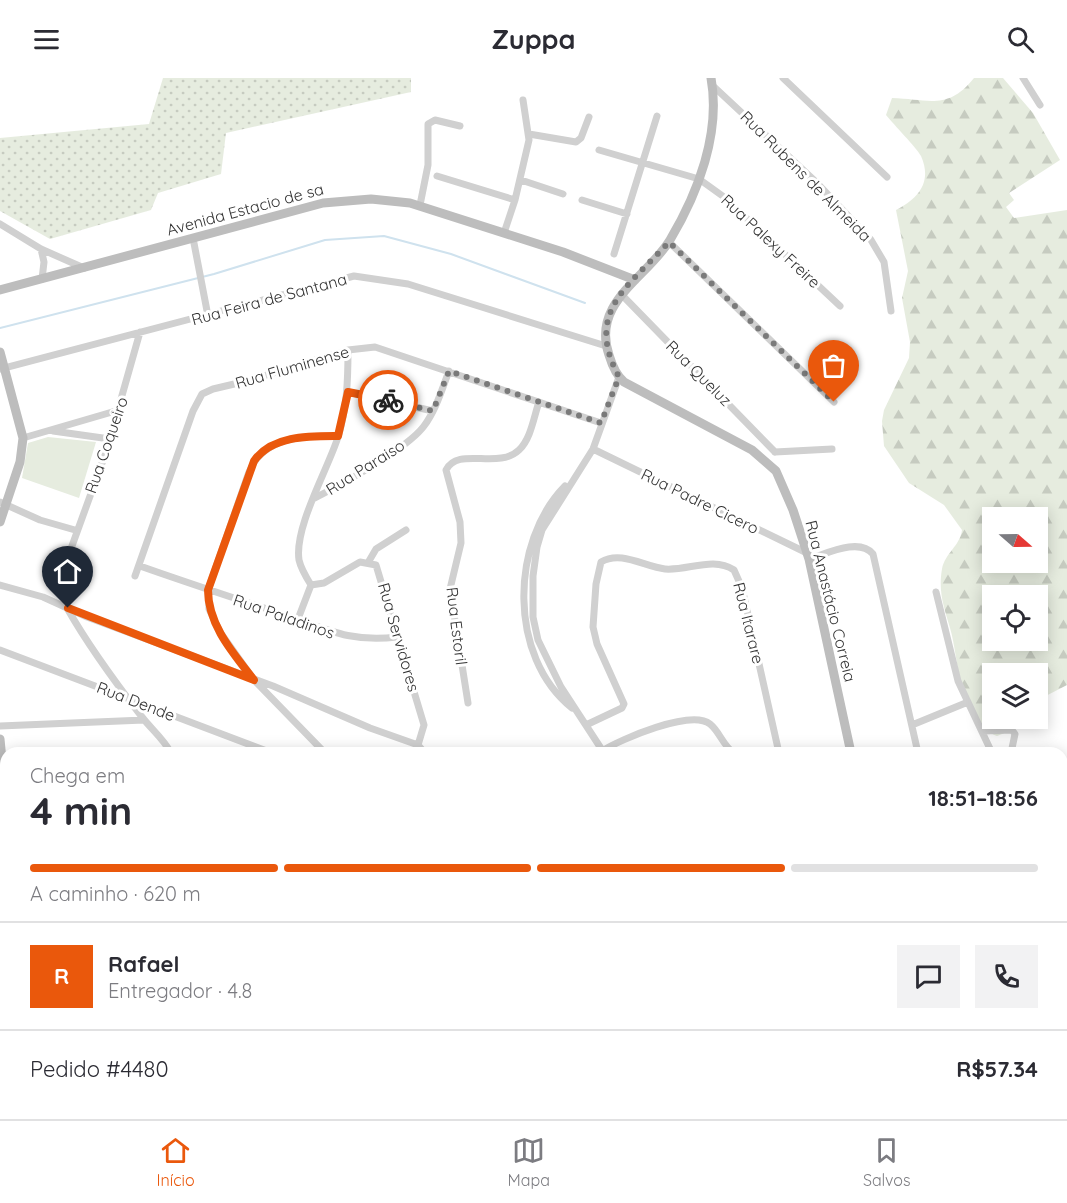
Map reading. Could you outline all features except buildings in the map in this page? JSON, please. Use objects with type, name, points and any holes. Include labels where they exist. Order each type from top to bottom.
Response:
[{"type":"street","points":[[783,78],[887,177]]},
{"type":"street","points":[[1023,78],[1040,105]]},
{"type":"street","points":[[600,747],[586,724],[554,689],[537,661],[527,627],[525,598],[528,557],[533,534],[551,502],[574,478],[593,449],[619,377],[606,345],[607,318],[621,294],[669,242],[699,179],[711,138],[714,107],[712,81]]},
{"type":"street","name":"Rua Rubens de Almeida","points":[[712,81],[815,181],[871,240],[885,262],[891,311]]},
{"type":"street","points":[[504,233],[521,180],[529,134],[523,100]]},
{"type":"street","points":[[614,254],[657,116]]},
{"type":"street","points":[[529,134],[576,142],[581,138],[589,117]]},
{"type":"street","points":[[420,205],[428,165],[428,124],[435,120],[460,126]]},
{"type":"street","points":[[598,150],[699,179]]},
{"type":"street","points":[[437,176],[515,200]]},
{"type":"street","name":"Rua Palexy Freire","points":[[699,179],[729,202],[840,306]]},
{"type":"street","points":[[521,180],[563,194]]},
{"type":"street","name":"Avenida Estacio de sa","points":[[0,290],[323,203],[371,198],[420,205],[634,280]]},
{"type":"street","points":[[582,200],[627,214]]},
{"type":"street","points":[[0,224],[41,249],[84,268]]},
{"type":"street","points":[[193,238],[208,316]]},
{"type":"street","points":[[669,242],[834,402]]},
{"type":"street","points":[[41,249],[44,262],[42,279]]},
{"type":"street","name":"Rua Feira de Santana","points":[[2,369],[208,316],[331,280],[368,276],[408,284],[606,345]]},
{"type":"street","name":"Rua Queluz","points":[[621,294],[775,452]]},
{"type":"street","name":"Rua Coqueiro","points":[[68,557],[75,530],[110,439],[140,332]]},
{"type":"street","name":"Rua Fluminense","points":[[135,576],[193,411],[202,394],[348,350],[366,347],[388,350],[601,423]]},
{"type":"street","points":[[298,619],[311,585],[299,557],[313,499],[338,436],[348,392],[348,350]]},
{"type":"street","points":[[0,352],[2,369],[23,438],[20,462],[3,504],[0,522]]},
{"type":"street","name":"Rua Paraiso","points":[[313,499],[406,442],[423,427],[433,411],[449,371]]},
{"type":"street","name":"Rua Anastácio Correia","points":[[619,377],[637,390],[752,450],[768,462],[782,483],[808,556],[850,747]]},
{"type":"street","points":[[348,392],[433,411]]},
{"type":"street","name":"Rua Estoril","points":[[468,703],[450,589],[461,543],[460,522],[446,470],[452,461],[459,459],[493,460],[516,452],[527,438],[539,402]]},
{"type":"street","points":[[23,438],[119,410]]},
{"type":"street","points":[[50,430],[110,439]]},
{"type":"street","points":[[319,747],[254,680],[227,644],[211,616],[208,590],[249,472],[259,453],[282,441],[315,436],[338,436]]},
{"type":"street","name":"Rua Padre Cicero","points":[[593,449],[808,556]]},
{"type":"street","points":[[768,462],[775,452],[832,449]]},
{"type":"street","points":[[3,504],[75,530]]},
{"type":"street","points":[[311,585],[324,583],[360,562],[369,561],[376,549],[406,530]]},
{"type":"street","points":[[808,556],[847,547],[863,547],[873,554],[917,747]]},
{"type":"street","name":"Rua Itarare","points":[[586,724],[622,708],[624,704],[597,644],[593,627],[596,584],[601,562],[617,558],[667,569],[715,563],[734,570],[742,588],[778,747]]},
{"type":"street","name":"Rua Servidores","points":[[369,561],[380,571],[397,637],[424,724],[418,745]]},
{"type":"street","name":"Rua Paladinos","points":[[140,566],[298,619],[325,632],[352,638],[397,637]]},
{"type":"street","points":[[0,585],[43,597],[87,617],[418,745]]},
{"type":"street","points":[[936,592],[950,656],[968,702],[990,747]]},
{"type":"street","points":[[68,608],[80,631],[127,698],[144,720],[162,737],[168,747]]},
{"type":"street","points":[[80,631],[87,617]]},
{"type":"street","name":"Rua Dende","points":[[0,650],[256,747]]},
{"type":"street","points":[[102,688],[111,675]]},
{"type":"street","points":[[912,725],[968,702]]},
{"type":"street","points":[[0,726],[144,720]]},
{"type":"street","points":[[612,747],[627,738],[670,724],[699,721],[709,723],[729,747]]},
{"type":"street","points":[[983,731],[1005,728],[1014,731],[1012,747]]},
{"type":"green space","points":[[163,78],[411,78],[411,92],[226,133],[221,174],[158,193],[151,210],[50,239],[0,211],[0,138],[149,124]]},
{"type":"green space","points":[[974,78],[1003,78],[1033,113],[1060,160],[1009,193],[1014,200],[1006,207],[1014,218],[1067,210],[1067,685],[1048,695],[1048,663],[982,663],[982,727],[974,718],[962,689],[942,599],[942,569],[946,558],[961,536],[962,530],[944,505],[909,483],[884,446],[882,421],[884,410],[909,358],[910,342],[902,298],[908,271],[896,210],[910,201],[921,189],[925,174],[921,156],[886,115],[892,98],[937,101],[955,95]]},
{"type":"green space","points":[[48,437],[96,442],[79,498],[22,478],[28,443]]},
{"type":"green space","points":[[984,729],[1013,729],[1012,730],[997,736]]},
{"type":"waterway","points":[[0,328],[214,274],[325,240],[384,236],[451,254],[585,303]]},
{"type":"way so far","points":[[388,400],[433,411],[449,371],[601,423],[619,377],[606,345],[607,318],[621,294],[669,242],[834,402]]},
{"type":"route","points":[[68,608],[254,680],[211,616],[208,590],[254,461],[259,453],[282,441],[315,436],[338,436],[348,392],[388,400]]}]
